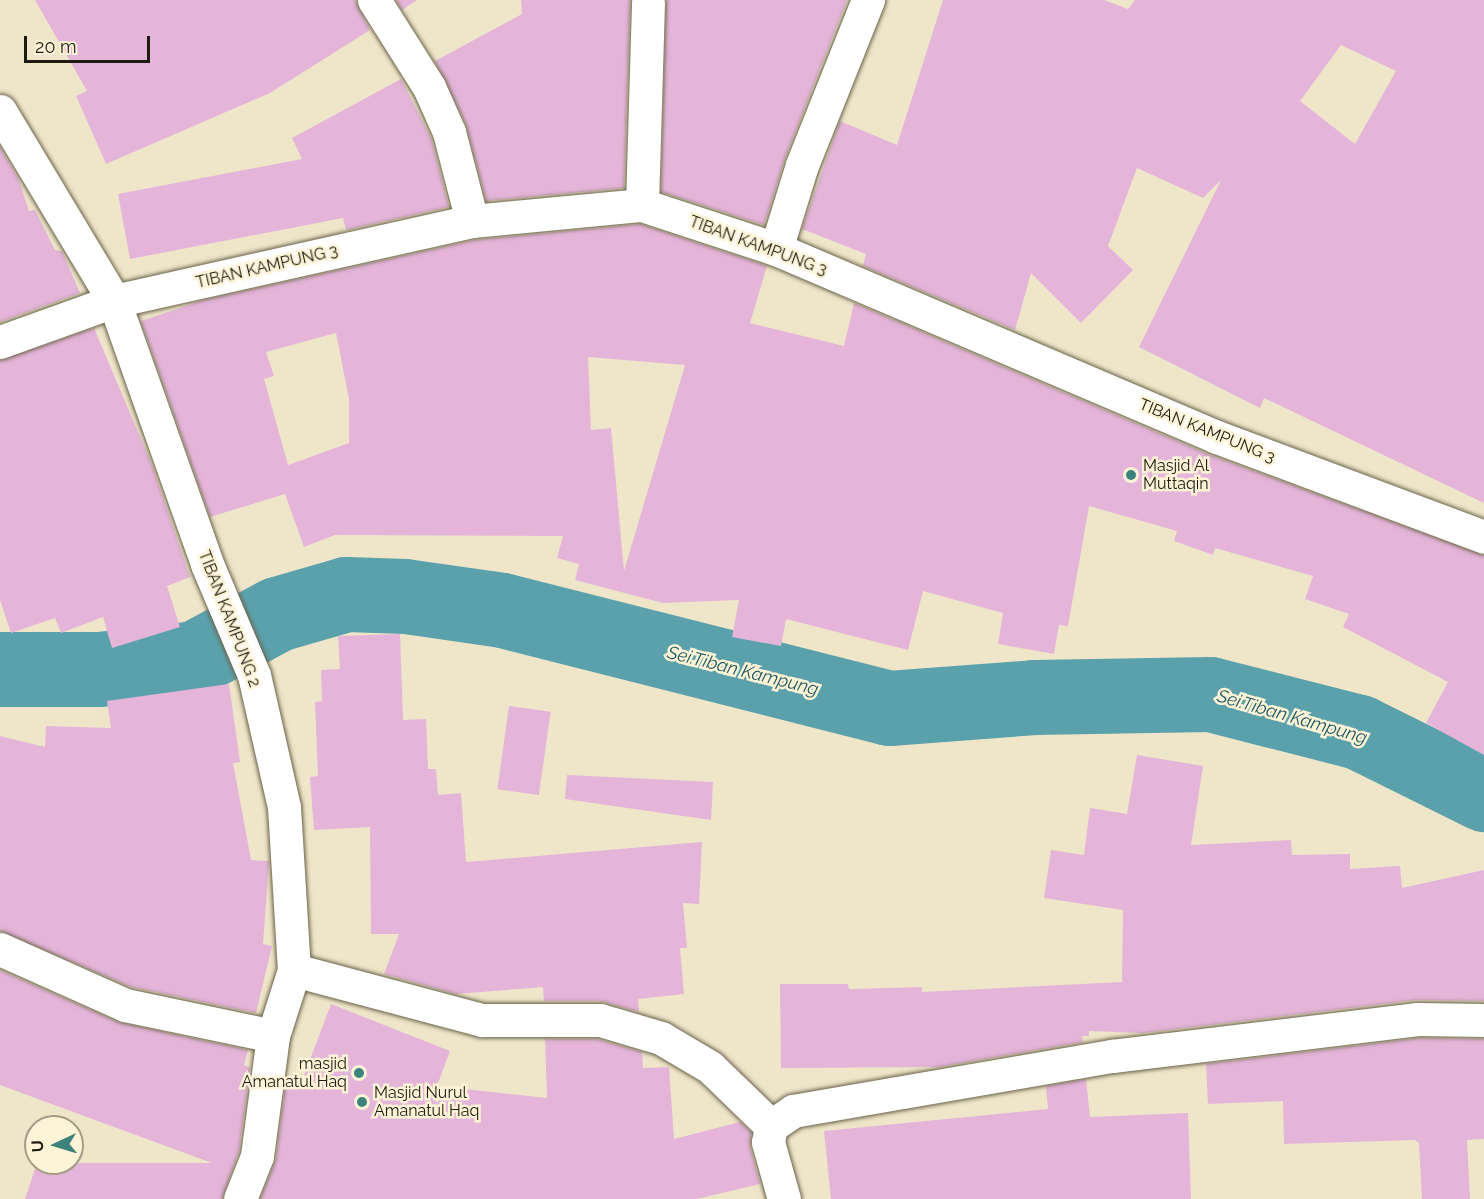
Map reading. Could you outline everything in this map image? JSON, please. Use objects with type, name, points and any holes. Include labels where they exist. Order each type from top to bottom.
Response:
[{"type":"street","points":[[374,0],[429,87],[449,132],[472,221]]},
{"type":"street","points":[[776,249],[802,165],[868,0]]},
{"type":"street","points":[[642,204],[648,3]]},
{"type":"street","name":"TIBAN KAMPUNG 2","points":[[0,111],[114,301],[207,564],[254,675],[284,807],[294,970],[273,1036],[256,1156],[240,1199]]},
{"type":"street","name":"TIBAN KAMPUNG 3","points":[[0,342],[114,301],[472,221],[642,204],[776,249],[1216,437],[1484,537]]},
{"type":"street","points":[[0,949],[125,1005],[273,1036]]},
{"type":"street","points":[[294,970],[482,1020],[600,1020],[661,1038],[710,1067],[771,1126]]},
{"type":"street","points":[[784,1199],[768,1142],[771,1126],[793,1112],[1112,1056],[1418,1019],[1484,1020]]},
{"type":"building","points":[[35,0],[355,0],[370,30],[270,93],[106,164],[76,96],[87,91]]},
{"type":"building","points":[[396,0],[417,0],[402,10]]},
{"type":"building","points":[[521,0],[630,0],[624,188],[486,201],[466,124],[435,61],[522,14]]},
{"type":"building","points":[[666,0],[847,0],[785,158],[764,225],[661,192]]},
{"type":"building","points":[[943,0],[1104,0],[1128,9],[1135,0],[1484,0],[1484,503],[1264,398],[1260,408],[1139,347],[1221,180],[1203,198],[1137,168],[1108,246],[1133,270],[1081,323],[1031,273],[1015,330],[863,266],[866,254],[802,229],[840,121],[897,145]],"holes":[[[1341,45],[1396,71],[1355,144],[1300,101]]]},
{"type":"building","points":[[401,79],[431,138],[449,207],[346,230],[343,218],[130,259],[118,194],[302,159],[292,138]]},
{"type":"building","points":[[0,147],[19,180],[29,211],[35,210],[55,250],[62,251],[80,293],[0,322]]},
{"type":"building","points":[[640,224],[767,266],[750,323],[844,346],[854,303],[1210,455],[1484,555],[1484,755],[1426,723],[1448,682],[1343,627],[1349,614],[1305,599],[1313,576],[1215,548],[1213,555],[1174,541],[1177,531],[1089,506],[1068,626],[1059,625],[1054,654],[998,644],[1003,613],[923,591],[908,650],[786,619],[781,646],[732,637],[739,600],[663,603],[575,580],[579,564],[557,558],[563,536],[335,535],[304,547],[285,494],[210,517],[141,321],[207,299],[475,240]],"holes":[[[336,333],[349,399],[349,443],[288,465],[264,379],[274,376],[266,352]],[[588,357],[685,365],[624,571],[611,428],[591,430]]]},
{"type":"building","points":[[94,328],[152,465],[190,577],[167,586],[180,627],[112,648],[103,617],[61,633],[55,618],[11,633],[0,600],[0,360]]},
{"type":"building","points":[[400,634],[403,720],[426,719],[428,769],[436,769],[438,795],[461,793],[466,862],[702,842],[699,904],[683,903],[687,948],[680,948],[684,994],[638,999],[639,1012],[600,1001],[544,1001],[543,987],[456,994],[384,974],[399,934],[371,934],[370,827],[314,830],[310,777],[318,776],[315,702],[322,701],[321,670],[340,669],[338,636]]},
{"type":"building","points":[[229,684],[240,762],[233,763],[251,860],[269,861],[263,944],[272,946],[256,1013],[131,987],[0,931],[0,736],[45,747],[46,726],[111,728],[107,701]]},
{"type":"building","points":[[509,706],[551,712],[539,795],[497,789]]},
{"type":"building","points":[[1137,755],[1203,766],[1191,845],[1291,840],[1292,855],[1350,854],[1350,869],[1400,866],[1402,888],[1484,870],[1484,1001],[1416,1000],[1143,1033],[1089,1031],[1089,1036],[1082,1036],[1083,1042],[939,1067],[781,1068],[780,984],[848,984],[849,989],[922,987],[922,992],[1122,982],[1123,910],[1044,898],[1051,850],[1084,855],[1090,808],[1127,814]]},
{"type":"building","points":[[567,775],[713,782],[711,820],[565,799]]},
{"type":"building","points":[[0,970],[118,1022],[248,1050],[244,1065],[250,1068],[239,1151],[222,1199],[25,1199],[33,1175],[84,1175],[84,1163],[212,1163],[0,1085]]},
{"type":"building","points":[[331,1004],[450,1051],[437,1086],[547,1098],[545,1039],[597,1039],[642,1052],[643,1068],[669,1067],[674,1139],[740,1122],[751,1132],[750,1147],[760,1184],[697,1199],[260,1199],[276,1159],[286,1081],[300,1086]]},
{"type":"building","points":[[1419,1038],[1484,1039],[1484,1139],[1467,1140],[1470,1199],[1422,1199],[1419,1143],[1415,1140],[1284,1144],[1283,1101],[1208,1104],[1206,1064]]},
{"type":"building","points":[[1086,1079],[1090,1117],[1188,1113],[1191,1199],[831,1199],[824,1131],[1048,1109],[1046,1086]]},
{"type":"waterway","name":"Sei.Tiban Kampung","points":[[0,669],[99,669],[195,658],[277,614],[346,594],[405,596],[502,610],[889,708],[1034,697],[1210,694],[1359,732],[1484,794]]},
{"type":"place","name":"Masjid Al Muttaqin","points":[[1131,475]]},
{"type":"place","name":"masjid Amanatul Haq","points":[[359,1073]]},
{"type":"place","name":"Masjid Nurul Amanatul Haq","points":[[362,1102]]}]
